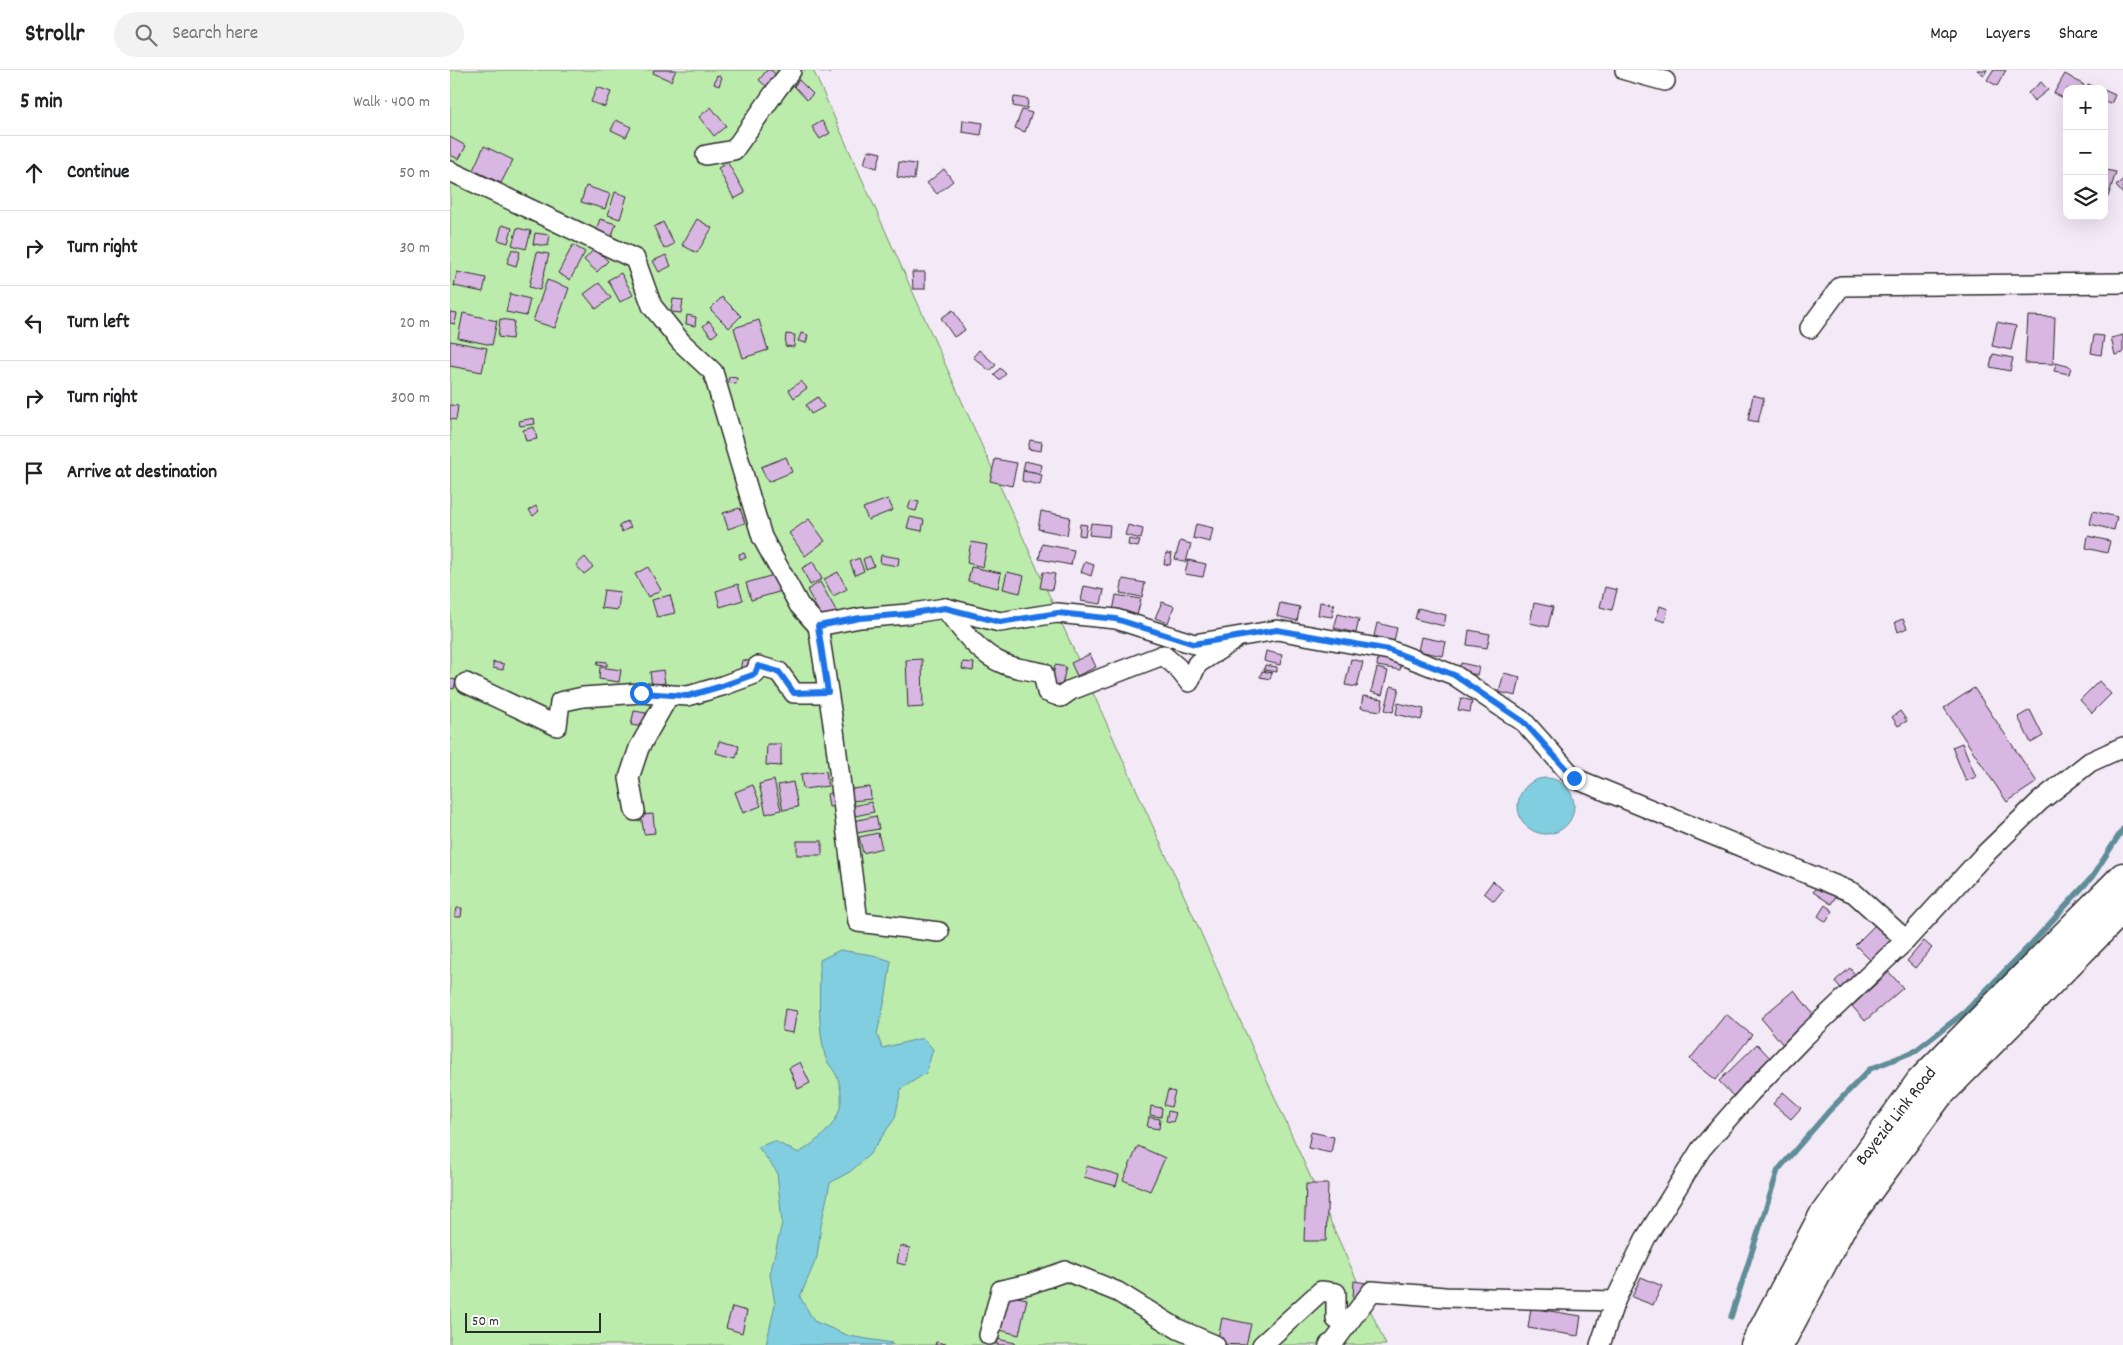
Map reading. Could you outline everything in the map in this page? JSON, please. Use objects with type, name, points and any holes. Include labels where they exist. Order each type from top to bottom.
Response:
[{"type":"main road","name":"Bayezid Link Road","points":[[1755,1345],[1823,1216],[1920,1082],[2123,877]]},
{"type":"main road","name":"Bayezid Link Road","points":[[1779,1345],[1841,1228],[1937,1096],[2123,908]]},
{"type":"street","points":[[1625,70],[1665,81]]},
{"type":"street","points":[[706,155],[734,150],[791,71]]},
{"type":"street","points":[[450,171],[635,259],[652,306],[681,342],[713,372],[762,538],[800,605],[818,626],[858,922],[939,932]]},
{"type":"street","points":[[1810,328],[1842,286],[2123,283]]},
{"type":"street","points":[[818,626],[860,618],[907,614],[945,608],[1000,622],[1058,613],[1116,619],[1194,644],[1277,630],[1389,650],[1454,675],[1524,722],[1574,778],[1854,893],[1906,940]]},
{"type":"street","points":[[945,608],[970,639],[992,658],[1005,665],[1043,672],[1047,692],[1061,697],[1071,690],[1163,654],[1189,682],[1197,664],[1239,636]]},
{"type":"street","points":[[466,683],[557,726],[560,702],[641,693],[688,696],[755,674],[758,666],[779,672],[794,693],[828,692]]},
{"type":"street","points":[[635,811],[629,778],[639,748],[669,695]]},
{"type":"street","points":[[1600,1345],[1615,1301],[1645,1239],[1701,1149],[1750,1093],[1804,1037],[1906,940],[1982,856],[2040,801],[2090,762],[2123,747]]},
{"type":"street","points":[[989,1335],[1001,1290],[1029,1284],[1066,1271],[1118,1292],[1178,1329],[1215,1345]]},
{"type":"street","points":[[1262,1345],[1321,1291],[1336,1293],[1336,1319],[1346,1326]]},
{"type":"street","points":[[1329,1345],[1334,1342],[1372,1291],[1445,1297],[1615,1301]]},
{"type":"green space","points":[[450,70],[813,70],[1386,1345],[450,1345]]},
{"type":"water","points":[[1546,778],[1557,780],[1566,786],[1572,795],[1574,806],[1572,817],[1566,826],[1557,832],[1546,834],[1535,832],[1526,826],[1520,817],[1518,806],[1520,795],[1526,786],[1535,780]]},
{"type":"water","points":[[840,950],[873,955],[891,961],[877,1034],[882,1048],[923,1038],[933,1049],[926,1073],[901,1089],[895,1118],[869,1155],[851,1171],[830,1183],[817,1257],[800,1297],[814,1321],[849,1336],[892,1343],[890,1345],[766,1345],[775,1304],[770,1274],[782,1223],[777,1172],[758,1147],[774,1141],[799,1153],[826,1131],[838,1113],[841,1103],[841,1092],[837,1076],[827,1062],[822,1044],[819,996],[820,960]]},
{"type":"building","points":[[654,70],[676,70],[671,81],[653,73]]},
{"type":"building","points":[[767,70],[771,70],[778,77],[768,88],[759,80]]},
{"type":"building","points":[[815,70],[831,70],[830,73]]},
{"type":"building","points":[[1977,70],[1987,70],[1984,75]]},
{"type":"building","points":[[1993,70],[2006,70],[1997,86],[1987,80]]},
{"type":"building","points":[[2065,74],[2084,85],[2063,85],[2063,98],[2054,93]]},
{"type":"building","points":[[717,75],[722,77],[719,86],[714,84]]},
{"type":"building","points":[[799,80],[813,94],[807,100],[794,86]]},
{"type":"building","points":[[2041,82],[2048,90],[2034,101],[2028,93]]},
{"type":"building","points":[[597,87],[611,92],[605,107],[591,102]]},
{"type":"building","points":[[2108,92],[2115,95],[2111,104],[2108,103]]},
{"type":"building","points":[[1014,97],[1028,99],[1027,109],[1013,106]]},
{"type":"building","points":[[711,107],[726,126],[714,136],[699,117]]},
{"type":"building","points":[[1022,110],[1032,113],[1025,132],[1015,128]]},
{"type":"building","points":[[616,120],[631,127],[626,137],[611,130]]},
{"type":"building","points":[[963,120],[983,123],[981,135],[962,132]]},
{"type":"building","points":[[822,121],[830,133],[820,139],[812,127]]},
{"type":"building","points":[[450,137],[466,146],[459,159],[450,155]]},
{"type":"building","points":[[484,146],[513,160],[501,183],[473,170]]},
{"type":"building","points":[[868,150],[881,153],[877,168],[864,164]]},
{"type":"building","points":[[899,162],[916,164],[914,180],[897,177]]},
{"type":"building","points":[[728,163],[745,193],[734,199],[718,168]]},
{"type":"building","points":[[944,169],[953,181],[937,194],[927,183]]},
{"type":"building","points":[[2108,170],[2116,172],[2108,197]]},
{"type":"building","points":[[2123,179],[2123,194],[2116,186]]},
{"type":"building","points":[[586,186],[610,194],[605,209],[581,202]]},
{"type":"building","points":[[615,192],[627,196],[620,219],[608,215]]},
{"type":"building","points":[[600,219],[616,224],[611,238],[595,233]]},
{"type":"building","points":[[697,219],[712,228],[697,253],[682,245]]},
{"type":"building","points":[[663,222],[674,244],[664,249],[654,227]]},
{"type":"building","points":[[502,225],[512,228],[508,243],[498,240]]},
{"type":"building","points":[[517,228],[531,231],[526,249],[512,245]]},
{"type":"building","points":[[535,233],[550,235],[548,246],[533,244]]},
{"type":"building","points":[[573,245],[585,252],[570,280],[558,273]]},
{"type":"building","points":[[595,248],[608,261],[597,272],[584,260]]},
{"type":"building","points":[[512,249],[520,252],[516,266],[507,263]]},
{"type":"building","points":[[537,252],[549,254],[540,290],[529,287]]},
{"type":"building","points":[[666,255],[671,266],[659,272],[653,261]]},
{"type":"building","points":[[457,272],[486,278],[483,292],[454,286]]},
{"type":"building","points":[[912,272],[925,272],[925,289],[913,289]]},
{"type":"building","points":[[621,273],[633,295],[620,302],[608,280]]},
{"type":"building","points":[[547,280],[569,288],[555,328],[533,321]]},
{"type":"building","points":[[599,283],[611,298],[596,309],[584,294]]},
{"type":"building","points":[[510,294],[530,299],[526,316],[506,312]]},
{"type":"building","points":[[722,297],[741,316],[729,328],[710,309]]},
{"type":"building","points":[[673,299],[683,300],[681,313],[671,312]]},
{"type":"building","points":[[953,310],[965,330],[954,337],[941,318]]},
{"type":"building","points":[[450,312],[457,313],[455,324],[450,323]]},
{"type":"building","points":[[463,313],[497,321],[492,345],[458,338]]},
{"type":"building","points":[[687,315],[696,317],[695,326],[686,324]]},
{"type":"building","points":[[2028,316],[2055,317],[2053,364],[2025,363]]},
{"type":"building","points":[[500,319],[514,321],[512,339],[498,337]]},
{"type":"building","points":[[759,320],[768,350],[743,358],[734,328]]},
{"type":"building","points":[[709,321],[718,332],[712,337],[703,326]]},
{"type":"building","points":[[1997,322],[2016,326],[2011,350],[1992,346]]},
{"type":"building","points":[[801,333],[808,335],[806,343],[798,341]]},
{"type":"building","points":[[786,334],[795,335],[794,347],[785,346]]},
{"type":"building","points":[[2094,335],[2104,336],[2101,355],[2091,353]]},
{"type":"building","points":[[2123,335],[2123,353],[2115,355],[2111,338]]},
{"type":"building","points":[[450,341],[487,348],[482,372],[450,366]]},
{"type":"building","points":[[979,350],[996,365],[990,371],[973,357]]},
{"type":"building","points":[[1993,354],[2013,358],[2010,371],[1990,367]]},
{"type":"building","points":[[2056,363],[2071,367],[2069,374],[2054,371]]},
{"type":"building","points":[[1000,368],[1006,374],[999,380],[994,375]]},
{"type":"building","points":[[729,377],[737,378],[736,384],[728,383]]},
{"type":"building","points":[[801,381],[807,388],[794,398],[789,390]]},
{"type":"building","points":[[1753,395],[1764,398],[1758,422],[1748,420]]},
{"type":"building","points":[[818,397],[824,407],[811,414],[806,405]]},
{"type":"building","points":[[450,405],[458,406],[456,420],[450,419]]},
{"type":"building","points":[[534,418],[535,424],[520,426],[519,421]]},
{"type":"building","points":[[534,427],[537,439],[526,441],[523,430]]},
{"type":"building","points":[[1030,440],[1042,442],[1041,451],[1028,449]]},
{"type":"building","points":[[786,457],[792,472],[768,482],[761,467]]},
{"type":"building","points":[[995,459],[1017,463],[1012,486],[990,481]]},
{"type":"building","points":[[1025,461],[1042,465],[1040,473],[1023,470]]},
{"type":"building","points":[[1023,471],[1042,475],[1040,485],[1022,481]]},
{"type":"building","points":[[888,499],[893,510],[868,520],[863,508]]},
{"type":"building","points":[[911,500],[919,502],[916,511],[908,509]]},
{"type":"building","points":[[536,506],[539,511],[533,516],[529,510]]},
{"type":"building","points":[[740,508],[745,523],[728,529],[723,513]]},
{"type":"building","points":[[1041,511],[1070,517],[1067,535],[1038,529]]},
{"type":"building","points":[[2093,511],[2117,517],[2114,530],[2090,524]]},
{"type":"building","points":[[910,517],[924,520],[922,531],[907,528]]},
{"type":"building","points":[[809,519],[825,541],[805,556],[789,533]]},
{"type":"building","points":[[627,521],[631,527],[622,532],[619,526]]},
{"type":"building","points":[[1091,523],[1110,525],[1109,537],[1089,535]]},
{"type":"building","points":[[1080,524],[1087,525],[1085,536],[1079,535]]},
{"type":"building","points":[[1196,524],[1213,528],[1210,542],[1193,538]]},
{"type":"building","points":[[1128,525],[1143,529],[1141,539],[1125,535]]},
{"type":"building","points":[[2088,536],[2110,541],[2107,553],[2086,548]]},
{"type":"building","points":[[1129,539],[1140,541],[1138,547],[1128,545]]},
{"type":"building","points":[[1180,541],[1191,544],[1186,562],[1175,559]]},
{"type":"building","points":[[971,542],[987,545],[983,567],[967,563]]},
{"type":"building","points":[[1042,544],[1074,550],[1071,565],[1039,559]]},
{"type":"building","points":[[744,553],[746,558],[740,559],[739,554]]},
{"type":"building","points":[[1166,553],[1172,554],[1170,565],[1164,564]]},
{"type":"building","points":[[881,555],[899,558],[898,566],[880,563]]},
{"type":"building","points":[[870,556],[874,566],[866,569],[863,559]]},
{"type":"building","points":[[585,557],[593,567],[584,574],[576,565]]},
{"type":"building","points":[[859,558],[864,571],[855,575],[850,562]]},
{"type":"building","points":[[1188,560],[1206,564],[1203,577],[1185,574]]},
{"type":"building","points":[[813,562],[822,579],[810,585],[802,568]]},
{"type":"building","points":[[1085,562],[1094,565],[1091,576],[1081,572]]},
{"type":"building","points":[[648,567],[661,590],[648,597],[635,574]]},
{"type":"building","points":[[971,567],[1001,573],[998,588],[968,581]]},
{"type":"building","points":[[838,572],[847,589],[833,596],[824,579]]},
{"type":"building","points":[[1007,572],[1024,576],[1020,593],[1003,589]]},
{"type":"building","points":[[1043,572],[1055,574],[1052,590],[1040,588]]},
{"type":"building","points":[[777,574],[782,591],[751,600],[746,583]]},
{"type":"building","points":[[1123,579],[1145,583],[1142,597],[1120,593]]},
{"type":"building","points":[[820,582],[837,612],[823,620],[807,590]]},
{"type":"building","points":[[738,584],[743,600],[720,607],[716,591]]},
{"type":"building","points":[[1084,586],[1104,590],[1101,604],[1081,601]]},
{"type":"building","points":[[1605,587],[1617,590],[1612,610],[1600,607]]},
{"type":"building","points":[[604,590],[620,592],[618,610],[601,608]]},
{"type":"building","points":[[670,595],[675,613],[657,617],[652,600]]},
{"type":"building","points":[[1116,595],[1141,599],[1137,615],[1113,611]]},
{"type":"building","points":[[1162,602],[1174,606],[1168,623],[1155,618]]},
{"type":"building","points":[[1320,602],[1334,604],[1332,617],[1318,615]]},
{"type":"building","points":[[1280,603],[1300,607],[1297,621],[1277,616]]},
{"type":"building","points":[[1534,603],[1553,607],[1548,627],[1530,623]]},
{"type":"building","points":[[1660,606],[1668,609],[1665,622],[1656,619]]},
{"type":"building","points":[[1418,608],[1446,615],[1444,626],[1415,619]]},
{"type":"building","points":[[1338,614],[1359,619],[1356,633],[1334,628]]},
{"type":"building","points":[[1903,619],[1907,628],[1898,632],[1895,622]]},
{"type":"building","points":[[1377,623],[1397,628],[1394,641],[1374,636]]},
{"type":"building","points":[[1469,630],[1490,634],[1487,648],[1467,645]]},
{"type":"building","points":[[1421,637],[1446,642],[1443,656],[1418,651]]},
{"type":"building","points":[[1266,651],[1282,655],[1280,665],[1264,661]]},
{"type":"building","points":[[1090,654],[1096,667],[1077,676],[1071,663]]},
{"type":"building","points":[[1378,655],[1402,660],[1400,670],[1377,666]]},
{"type":"building","points":[[922,659],[923,707],[908,708],[906,660]]},
{"type":"building","points":[[1351,659],[1363,662],[1357,687],[1345,685]]},
{"type":"building","points":[[742,660],[755,662],[753,673],[740,671]]},
{"type":"building","points":[[598,661],[607,662],[607,666],[597,665]]},
{"type":"building","points":[[493,662],[504,664],[503,670],[493,668]]},
{"type":"building","points":[[963,662],[974,663],[973,671],[962,669]]},
{"type":"building","points":[[1461,663],[1479,667],[1477,675],[1459,671]]},
{"type":"building","points":[[1055,665],[1066,667],[1061,690],[1051,688]]},
{"type":"building","points":[[1265,665],[1277,667],[1277,672],[1264,670]]},
{"type":"building","points":[[600,667],[621,670],[619,682],[599,679]]},
{"type":"building","points":[[1377,668],[1388,671],[1382,695],[1371,692]]},
{"type":"building","points":[[663,670],[665,683],[652,685],[650,672]]},
{"type":"building","points":[[1262,671],[1272,673],[1270,679],[1260,677]]},
{"type":"building","points":[[1504,673],[1520,677],[1516,696],[1499,692]]},
{"type":"building","points":[[450,679],[456,680],[454,689],[450,688]]},
{"type":"building","points":[[2099,681],[2111,694],[2092,713],[2080,700]]},
{"type":"building","points":[[1391,686],[1399,688],[1393,712],[1385,710]]},
{"type":"building","points":[[1974,688],[2037,782],[2007,802],[1944,708]]},
{"type":"building","points":[[1363,696],[1383,699],[1381,711],[1361,708]]},
{"type":"building","points":[[1461,698],[1472,701],[1470,712],[1458,710]]},
{"type":"building","points":[[1398,703],[1424,709],[1421,720],[1396,714]]},
{"type":"building","points":[[2030,710],[2043,736],[2031,743],[2018,717]]},
{"type":"building","points":[[634,711],[646,713],[643,727],[631,725]]},
{"type":"building","points":[[1900,711],[1907,721],[1898,726],[1892,717]]},
{"type":"building","points":[[719,741],[739,746],[736,758],[716,753]]},
{"type":"building","points":[[1962,743],[1976,777],[1966,781],[1952,747]]},
{"type":"building","points":[[767,744],[781,744],[781,766],[766,765]]},
{"type":"building","points":[[826,771],[828,786],[803,789],[801,774]]},
{"type":"building","points":[[774,780],[781,810],[766,814],[759,784]]},
{"type":"building","points":[[793,782],[798,807],[783,810],[778,785]]},
{"type":"building","points":[[753,785],[761,806],[743,813],[735,792]]},
{"type":"building","points":[[870,787],[871,799],[852,801],[851,789]]},
{"type":"building","points":[[834,792],[836,806],[829,807],[827,794]]},
{"type":"building","points":[[871,802],[874,812],[855,816],[853,806]]},
{"type":"building","points":[[653,814],[655,833],[644,834],[641,815]]},
{"type":"building","points":[[876,816],[879,829],[857,833],[854,821]]},
{"type":"building","points":[[878,833],[882,848],[863,853],[859,837]]},
{"type":"building","points":[[797,841],[822,841],[822,855],[797,855]]},
{"type":"building","points":[[1493,881],[1503,890],[1494,901],[1484,893]]},
{"type":"building","points":[[1821,881],[1838,893],[1831,904],[1813,892]]},
{"type":"building","points":[[1825,905],[1833,911],[1826,922],[1818,916]]},
{"type":"building","points":[[457,908],[462,908],[461,917],[455,917]]},
{"type":"building","points":[[1876,924],[1892,940],[1871,961],[1855,945]]},
{"type":"building","points":[[1924,941],[1932,948],[1915,968],[1907,961]]},
{"type":"building","points":[[1850,968],[1858,979],[1843,991],[1835,981]]},
{"type":"building","points":[[1889,972],[1903,988],[1865,1021],[1852,1006]]},
{"type":"building","points":[[1794,990],[1817,1019],[1784,1046],[1761,1018]]},
{"type":"building","points":[[785,1009],[797,1011],[793,1033],[782,1031]]},
{"type":"building","points":[[1726,1014],[1752,1035],[1716,1080],[1690,1059]]},
{"type":"building","points":[[1757,1044],[1772,1060],[1733,1096],[1719,1081]]},
{"type":"building","points":[[800,1062],[810,1083],[798,1089],[789,1068]]},
{"type":"building","points":[[1168,1090],[1175,1092],[1171,1107],[1164,1105]]},
{"type":"building","points":[[1783,1092],[1801,1108],[1791,1119],[1773,1104]]},
{"type":"building","points":[[1151,1106],[1162,1108],[1161,1117],[1150,1115]]},
{"type":"building","points":[[1168,1111],[1176,1113],[1173,1122],[1166,1121]]},
{"type":"building","points":[[1149,1117],[1160,1119],[1159,1129],[1147,1127]]},
{"type":"building","points":[[1311,1132],[1334,1137],[1331,1153],[1308,1148]]},
{"type":"building","points":[[1138,1146],[1165,1158],[1150,1191],[1123,1180]]},
{"type":"building","points":[[1087,1166],[1119,1175],[1116,1186],[1084,1177]]},
{"type":"building","points":[[1306,1184],[1328,1184],[1326,1241],[1304,1241]]},
{"type":"building","points":[[900,1246],[910,1248],[906,1265],[897,1263]]},
{"type":"building","points":[[1641,1277],[1662,1286],[1653,1305],[1632,1297]]},
{"type":"building","points":[[1354,1281],[1366,1283],[1365,1299],[1353,1298]]},
{"type":"building","points":[[1007,1295],[1027,1299],[1019,1335],[1000,1330]]},
{"type":"building","points":[[732,1307],[747,1311],[742,1333],[726,1328]]},
{"type":"building","points":[[1531,1308],[1581,1316],[1578,1336],[1528,1328]]},
{"type":"building","points":[[1222,1318],[1251,1324],[1246,1345],[1217,1344]]},
{"type":"building","points":[[998,1339],[1015,1343],[1015,1345],[997,1345]]},
{"type":"building","points":[[936,1342],[951,1345],[935,1345]]},
{"type":"waterway","points":[[1731,1317],[1778,1170],[1829,1111],[1870,1069],[1915,1051],[1965,1012],[2092,877],[2123,829]]},
{"type":"route","points":[[641,693],[688,696],[755,674],[758,666],[779,672],[794,693],[828,692],[818,626],[860,618],[907,614],[945,608],[1000,622],[1058,613],[1116,619],[1194,644],[1277,630],[1389,650],[1454,675],[1524,722],[1574,778]]}]
